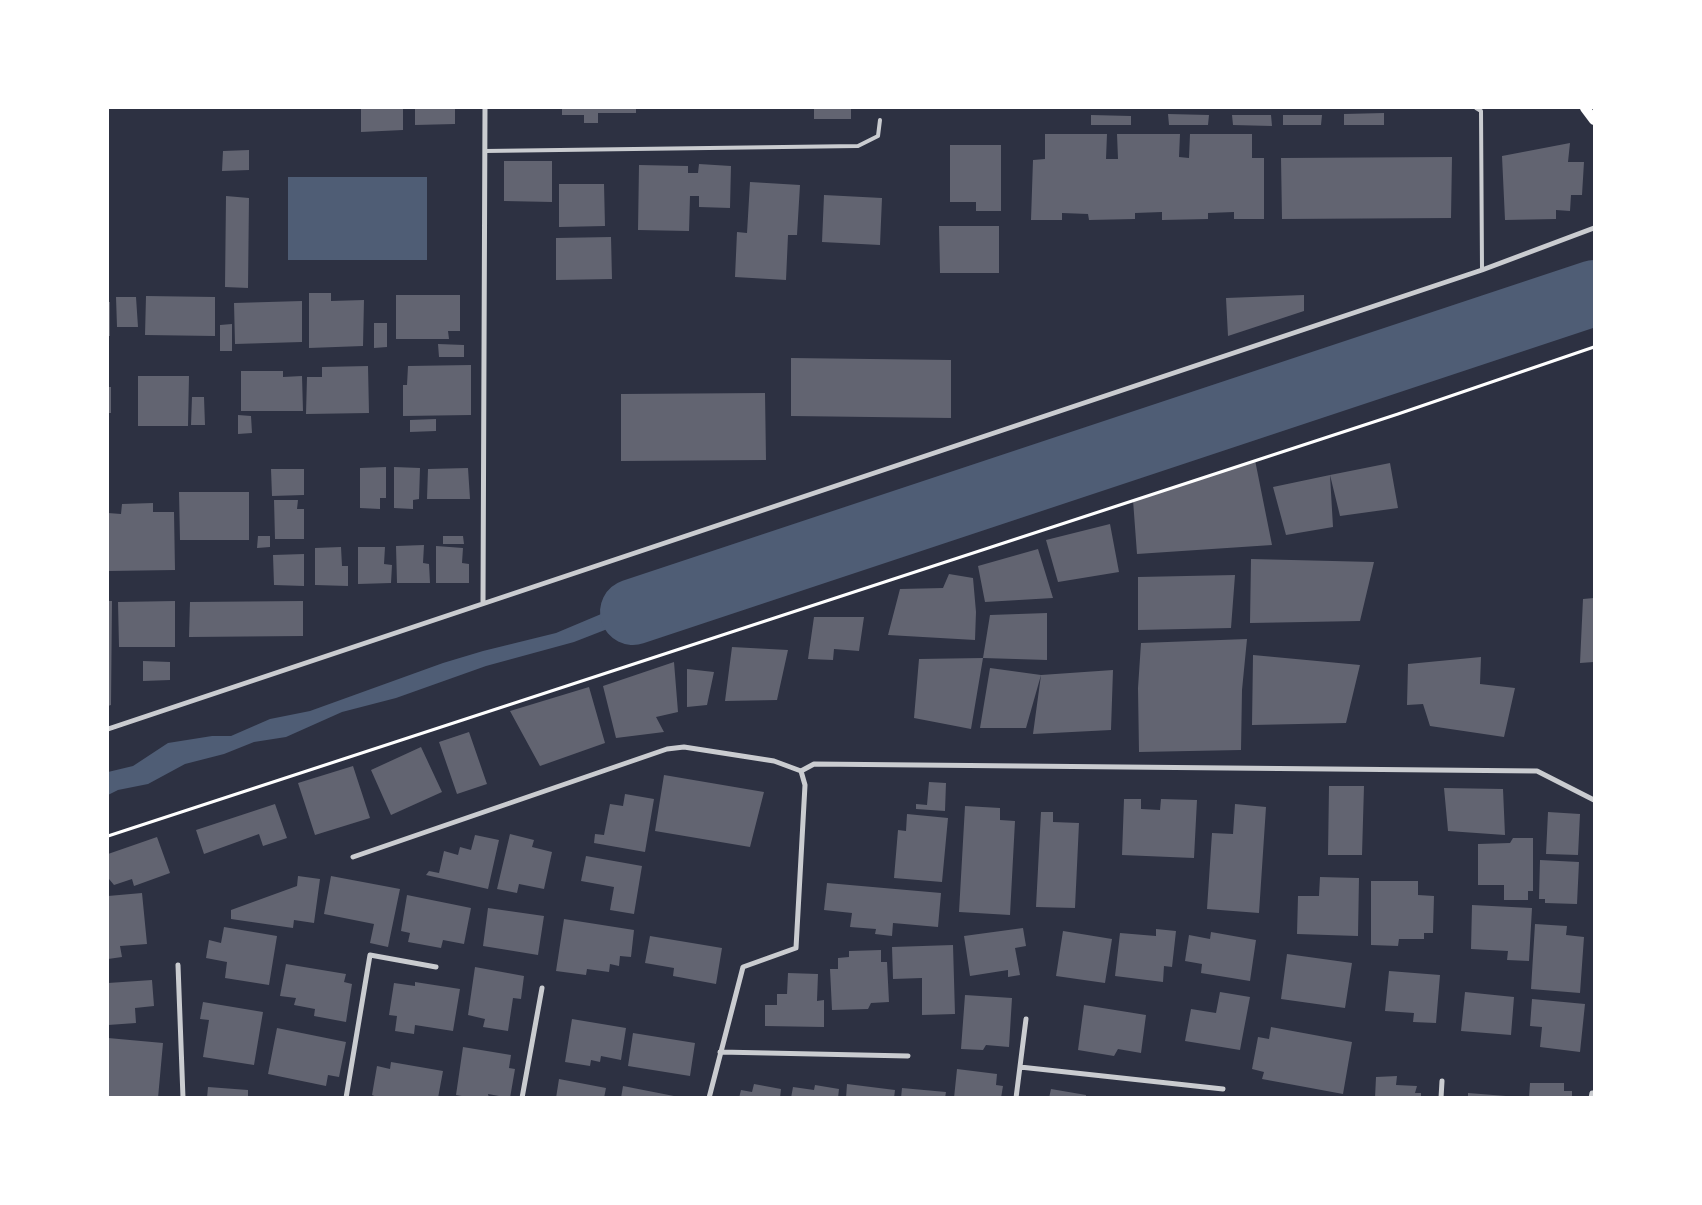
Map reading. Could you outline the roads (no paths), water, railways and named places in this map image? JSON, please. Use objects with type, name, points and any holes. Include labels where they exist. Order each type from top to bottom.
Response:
[{"type":"main road","points":[[1585,108],[1594,120]]},
{"type":"street","points":[[483,603],[485,108]]},
{"type":"street","points":[[108,728],[1482,270],[1594,228]]},
{"type":"street","points":[[353,858],[667,749],[684,747],[774,761],[800,770],[814,764],[824,764],[1537,771],[1594,800]]},
{"type":"street","points":[[709,1098],[743,967],[796,948],[805,785],[800,770]]},
{"type":"street","points":[[346,1098],[370,955],[436,968]]},
{"type":"street","points":[[178,965],[183,1098]]},
{"type":"street","points":[[522,1098],[542,988]]},
{"type":"street","points":[[1016,1098],[1026,1018]]},
{"type":"street","points":[[720,1052],[908,1056]]},
{"type":"street","points":[[1020,1067],[1223,1089]]},
{"type":"street","points":[[1441,1098],[1442,1081]]},
{"type":"street","points":[[1592,1098],[1592,1093],[1594,1093]]},
{"type":"lane","points":[[1476,108],[1481,111],[1482,270]]},
{"type":"lane","points":[[485,151],[858,146],[878,136],[880,120]]},
{"type":"water","points":[[288,177],[427,177],[427,260],[288,260]]},
{"type":"water","points":[[799,535],[806,550],[574,642],[486,666],[396,698],[342,712],[286,737],[254,742],[224,754],[185,764],[148,784],[118,790],[108,795],[108,772],[133,766],[168,743],[212,736],[231,736],[270,719],[310,711],[443,663],[556,633],[644,596],[706,580],[716,568],[714,562]]},
{"type":"waterway","points":[[633,612],[1594,293]]}]
